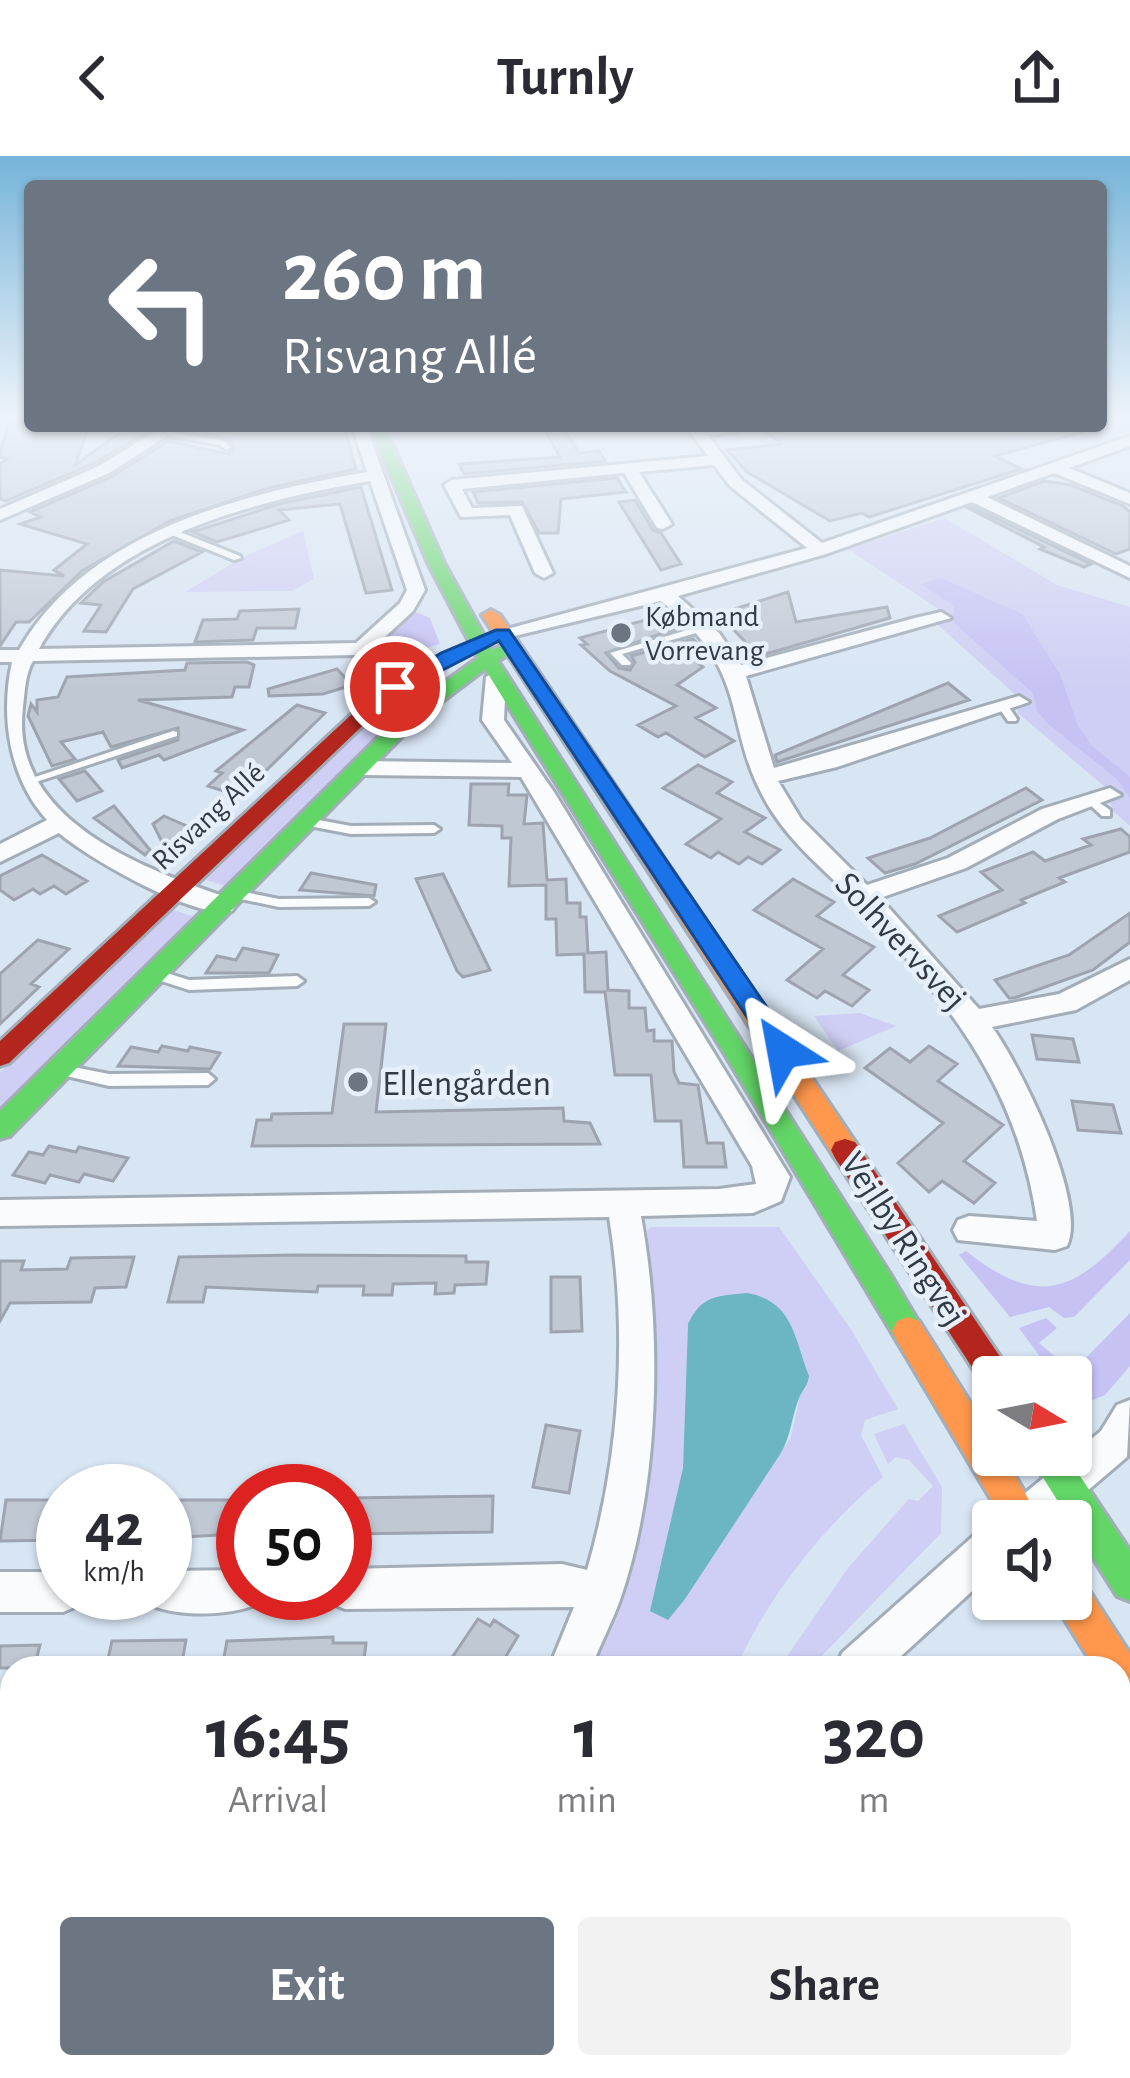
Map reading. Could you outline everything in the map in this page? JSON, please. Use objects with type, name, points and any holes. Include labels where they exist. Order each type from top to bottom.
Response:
[{"type":"main road","name":"Vejlby Ringvej","points":[[409,509],[426,551],[485,660],[683,967],[1010,1500]]},
{"type":"main road","name":"Vejlby Ringvej","points":[[432,509],[507,640],[981,1356]]},
{"type":"main road","points":[[485,660],[507,640]]},
{"type":"main road","name":"Risvang Allé","points":[[0,1056],[395,687],[485,660]]},
{"type":"main road","name":"Risvang Allé","points":[[0,1128],[362,768],[423,700],[485,660]]},
{"type":"main road","points":[[1060,1476],[1130,1583]]},
{"type":"main road","points":[[1086,1620],[1109,1656]]},
{"type":"street","points":[[226,509],[170,531],[92,577],[44,624],[24,656],[10,699],[6,744],[60,823],[104,855],[178,889],[229,900]]},
{"type":"street","points":[[362,649],[373,633],[410,605],[416,590],[387,509]]},
{"type":"street","points":[[464,509],[466,513],[516,510],[544,573]]},
{"type":"street","points":[[653,509],[663,524]]},
{"type":"street","points":[[764,509],[820,550]]},
{"type":"street","points":[[507,640],[820,550],[945,509]]},
{"type":"street","points":[[999,509],[1130,573]]},
{"type":"street","name":"Solhvervsvej","points":[[665,595],[704,628],[735,672],[764,777],[785,814],[976,1020],[1022,1102],[1051,1196],[1055,1236],[969,1230]]},
{"type":"street","points":[[735,672],[799,661],[892,627],[941,618]]},
{"type":"street","points":[[0,656],[362,649]]},
{"type":"street","points":[[362,649],[367,666],[395,687]]},
{"type":"street","name":"Vejlby Ringvej","points":[[485,660],[493,720],[543,792],[774,1177],[770,1192],[754,1201],[622,1202]]},
{"type":"street","points":[[764,777],[815,769],[966,712],[1011,709]]},
{"type":"street","points":[[362,768],[525,770]]},
{"type":"street","points":[[862,895],[957,863],[1050,814],[1102,803]]},
{"type":"street","points":[[0,854],[60,823]]},
{"type":"street","points":[[976,1020],[1066,1003],[1130,968]]},
{"type":"street","points":[[0,1213],[622,1202],[635,1360],[635,1442],[626,1507],[602,1594],[575,1656]]},
{"type":"street","points":[[1092,1454],[1114,1444],[1130,1417]]},
{"type":"street","points":[[870,1656],[972,1564]]},
{"type":"street","points":[[372,1588],[562,1584],[602,1594]]},
{"type":"street","points":[[0,1592],[36,1592]]},
{"type":"lane","points":[[170,531],[237,558]]},
{"type":"lane","points":[[626,663],[615,653],[704,628]]},
{"type":"lane","points":[[29,781],[173,734]]},
{"type":"lane","points":[[308,822],[351,830],[434,829]]},
{"type":"lane","points":[[229,900],[369,902]]},
{"type":"lane","points":[[154,974],[189,985],[297,981]]},
{"type":"lane","points":[[60,1069],[109,1080],[208,1078]]},
{"type":"shaded area","points":[[945,518],[1057,585],[1130,607],[1130,826],[1113,811],[1105,787],[1018,713],[1018,697],[938,625],[937,608],[848,549]]},
{"type":"shaded area","points":[[303,531],[314,579],[292,591],[185,592],[241,558]]},
{"type":"shaded area","points":[[941,578],[1022,614],[1060,674],[1078,726],[1092,746],[1130,777],[1130,798],[1117,779],[1048,724],[1037,711],[1033,693],[954,623],[954,606],[921,584]]},
{"type":"shaded area","points":[[411,610],[430,618],[440,644],[410,653],[395,669],[381,669],[370,649]]},
{"type":"shaded area","points":[[447,662],[450,669],[404,706],[361,758],[229,887],[206,880],[393,698]]},
{"type":"shaded area","points":[[171,909],[194,917],[0,1108],[0,1072]]},
{"type":"shaded area","points":[[860,1013],[896,1026],[838,1051],[814,1016]]},
{"type":"shaded area","points":[[651,1227],[779,1227],[850,1328],[898,1409],[865,1420],[861,1435],[883,1477],[799,1564],[742,1656],[596,1656],[631,1548],[650,1253],[647,1231]],"holes":[[[688,1324],[807,1387],[800,1396],[791,1437],[685,1599],[651,1610],[683,1468]]]},
{"type":"shaded area","points":[[1130,1231],[1130,1260],[1074,1317],[1064,1318],[1049,1307],[1010,1317],[959,1255],[966,1251],[1013,1280],[1053,1286],[1090,1269]]},
{"type":"shaded area","points":[[747,1293],[783,1312],[809,1376],[779,1456],[668,1620],[650,1611],[683,1468],[688,1324],[699,1307],[712,1299]]},
{"type":"shaded area","points":[[1130,1313],[1130,1366],[1105,1395],[1093,1400],[1092,1356],[1088,1356]]},
{"type":"shaded area","points":[[1046,1318],[1057,1328],[1039,1343],[1054,1356],[1040,1356],[1019,1328]]},
{"type":"shaded area","points":[[904,1424],[942,1487],[941,1533],[822,1656],[787,1656],[848,1568],[909,1499],[918,1501],[933,1486],[909,1460],[896,1457],[888,1464],[874,1434]]},
{"type":"building","points":[[207,509],[170,521],[82,571],[29,622],[16,622],[0,646],[0,570],[64,576],[54,570],[87,544],[20,524],[41,517],[30,512]]},
{"type":"building","points":[[265,509],[292,509],[279,510],[289,520],[217,542],[193,532]]},
{"type":"building","points":[[341,509],[368,509],[392,590],[366,593]]},
{"type":"building","points":[[526,509],[560,509],[558,533],[539,533]]},
{"type":"building","points":[[623,509],[640,509],[681,564],[661,570]]},
{"type":"building","points":[[809,509],[895,509],[869,517],[862,513],[830,521]]},
{"type":"building","points":[[969,509],[1091,564],[1084,567],[1040,549],[1044,547]]},
{"type":"building","points":[[1021,509],[1126,509],[1130,549],[1116,554]]},
{"type":"building","points":[[174,541],[202,552],[133,589],[106,632],[84,631],[101,605],[81,603],[103,582]]},
{"type":"building","points":[[788,592],[796,622],[887,607],[890,618],[759,656],[729,625],[736,623],[722,613]]},
{"type":"building","points":[[299,609],[295,628],[257,628],[253,640],[195,642],[203,620],[237,619],[240,611]]},
{"type":"building","points":[[660,616],[680,627],[606,653],[619,668],[630,670],[635,662],[631,656],[693,639],[697,643],[683,650],[703,667],[677,685],[716,708],[696,718],[734,741],[705,757],[666,733],[658,737],[638,725],[676,706],[610,671],[581,645],[587,644],[580,638]]},
{"type":"building","points":[[187,663],[254,665],[249,687],[235,687],[232,697],[138,700],[243,730],[164,760],[159,755],[122,768],[118,760],[178,740],[178,728],[111,747],[103,732],[61,742],[75,759],[52,766],[28,716],[31,704],[37,712],[37,700],[58,697],[67,677],[185,670]]},
{"type":"building","points":[[337,669],[352,685],[323,694],[269,696],[268,689]]},
{"type":"building","points":[[948,683],[969,700],[777,762],[775,755]]},
{"type":"building","points":[[297,705],[325,713],[240,796],[208,786],[222,773],[216,771]]},
{"type":"building","points":[[698,765],[732,782],[717,793],[765,818],[745,832],[780,850],[762,864],[748,857],[739,864],[718,852],[711,858],[686,844],[721,819],[663,788]]},
{"type":"building","points":[[85,771],[102,791],[77,801],[59,779]]},
{"type":"building","points":[[471,784],[509,784],[508,795],[527,795],[524,824],[543,823],[547,880],[566,879],[567,903],[580,903],[580,917],[586,917],[588,953],[606,952],[608,990],[629,991],[629,1008],[645,1008],[647,1031],[654,1030],[654,1041],[672,1041],[674,1072],[679,1083],[698,1085],[707,1143],[723,1143],[726,1167],[684,1167],[681,1121],[655,1121],[651,1075],[615,1075],[605,992],[585,992],[584,954],[557,955],[556,919],[546,919],[546,885],[509,886],[511,838],[502,838],[502,826],[469,825]]},
{"type":"building","points":[[1026,788],[1042,800],[915,864],[885,873],[868,858],[930,838]]},
{"type":"building","points":[[114,806],[150,850],[145,855],[94,818]]},
{"type":"building","points":[[164,816],[198,831],[180,849],[163,844],[153,824]]},
{"type":"building","points":[[1121,829],[1130,837],[1130,852],[1059,878],[1065,882],[1021,900],[1025,903],[957,932],[939,916],[1002,890],[981,872],[1033,852],[1045,861],[1091,845],[1083,839]]},
{"type":"building","points":[[42,855],[87,881],[66,894],[54,886],[40,894],[33,889],[14,900],[0,890],[0,876]]},
{"type":"building","points":[[311,873],[376,885],[374,896],[300,890]]},
{"type":"building","points":[[443,874],[490,970],[463,977],[457,971],[416,879]]},
{"type":"building","points":[[793,879],[834,902],[817,916],[874,947],[843,975],[869,990],[852,1006],[825,991],[817,998],[787,980],[823,949],[754,910]]},
{"type":"building","points":[[1130,913],[1130,942],[1093,970],[1014,998],[995,980],[1069,955]]},
{"type":"building","points":[[38,940],[69,949],[31,984],[39,987],[0,1024],[0,974]]},
{"type":"building","points":[[243,948],[278,955],[269,973],[206,973],[217,956],[236,960]]},
{"type":"building","name":"Ellengården","points":[[344,1024],[386,1024],[376,1112],[563,1108],[564,1121],[590,1123],[600,1144],[252,1146],[257,1120],[271,1120],[272,1114],[332,1113]]},
{"type":"building","points":[[1032,1035],[1073,1039],[1079,1062],[1037,1059]]},
{"type":"building","points":[[162,1046],[220,1053],[210,1069],[118,1066],[131,1047],[158,1052]]},
{"type":"building","points":[[929,1046],[957,1064],[938,1081],[1003,1125],[964,1161],[995,1183],[974,1203],[942,1181],[929,1192],[898,1163],[943,1123],[865,1068],[890,1048],[910,1062]]},
{"type":"building","points":[[1072,1101],[1113,1105],[1121,1133],[1078,1130]]},
{"type":"building","points":[[49,1146],[128,1158],[113,1181],[84,1174],[79,1182],[50,1175],[45,1183],[13,1175],[29,1152],[43,1155]]},
{"type":"building","points":[[466,1256],[466,1262],[488,1262],[486,1284],[455,1285],[454,1293],[435,1294],[436,1283],[393,1284],[392,1295],[363,1295],[364,1286],[318,1286],[317,1292],[206,1287],[203,1302],[168,1302],[179,1257]]},
{"type":"building","points":[[134,1257],[126,1287],[95,1288],[91,1302],[10,1303],[0,1321],[0,1261],[24,1261],[21,1270],[67,1269],[71,1258]]},
{"type":"building","points":[[551,1277],[580,1277],[582,1331],[551,1332]]},
{"type":"building","points":[[546,1425],[580,1431],[569,1493],[533,1487]]},
{"type":"building","points":[[493,1496],[492,1532],[372,1534],[372,1498]]},
{"type":"building","points":[[6,1500],[36,1500],[36,1540],[0,1541]]},
{"type":"building","points":[[192,1500],[216,1500],[216,1535],[192,1537]]},
{"type":"building","points":[[478,1619],[490,1626],[494,1620],[518,1636],[506,1656],[453,1656]]},
{"type":"building","points":[[333,1637],[333,1643],[366,1643],[364,1656],[224,1656],[227,1641]]},
{"type":"building","points":[[186,1640],[183,1656],[109,1656],[112,1641]]},
{"type":"building","points":[[40,1645],[37,1656],[0,1656],[0,1646]]},
{"type":"traffic: fast","points":[[411,509],[509,696],[732,1044],[908,1331]]},
{"type":"traffic: fast","points":[[0,1128],[413,714],[458,677],[510,647]]},
{"type":"traffic: fast","points":[[1060,1476],[1130,1583]]},
{"type":"traffic: slow","points":[[491,615],[845,1150]]},
{"type":"traffic: slow","points":[[908,1331],[1011,1500]]},
{"type":"traffic: slow","points":[[1086,1620],[1109,1656]]},
{"type":"traffic: jam","points":[[0,1056],[372,706],[440,661]]},
{"type":"traffic: jam","points":[[845,1150],[982,1356]]},
{"type":"place","name":"Købmand Vorrevang","points":[[621,633]]},
{"type":"place","name":"Ellengården","points":[[358,1082]]},
{"type":"route","points":[[395,687],[502,633],[783,1051]]}]
